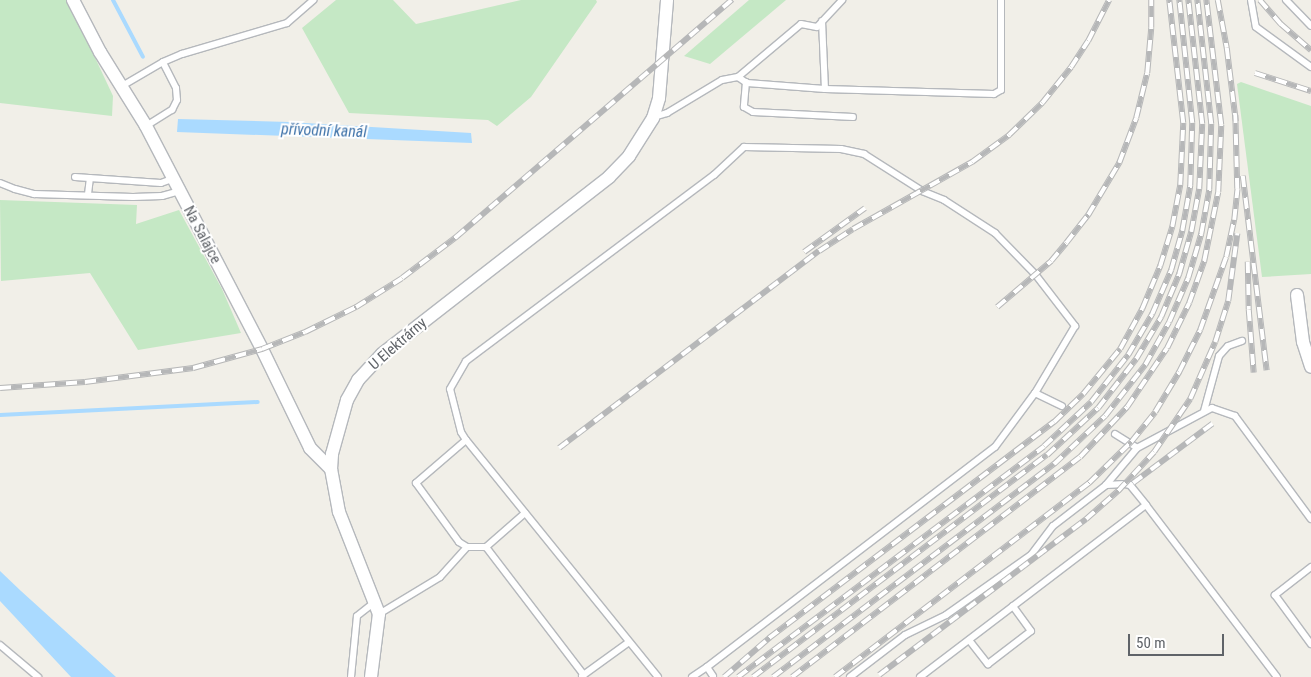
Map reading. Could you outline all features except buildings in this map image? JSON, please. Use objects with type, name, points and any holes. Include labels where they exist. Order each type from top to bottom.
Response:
[{"type":"street","name":"Na Salajce","points":[[73,0],[100,52],[146,126],[262,349],[310,448],[332,469]]},
{"type":"street","name":"U Elektrárny","points":[[371,677],[377,608],[339,512],[332,469],[332,454],[347,400],[358,380],[382,354],[609,177],[629,156],[653,118],[659,98],[667,0]]},
{"type":"street","points":[[1297,295],[1303,342],[1311,366]]},
{"type":"lane","points":[[122,86],[163,62],[287,23],[313,0]]},
{"type":"lane","points":[[653,118],[667,114],[722,80],[738,77],[801,24],[818,27],[842,0]]},
{"type":"lane","points":[[738,77],[746,82],[825,89],[994,94],[1001,90],[1001,0]]},
{"type":"lane","points":[[1251,0],[1256,27],[1311,67]]},
{"type":"lane","points":[[1286,0],[1311,26]]},
{"type":"lane","points":[[822,21],[825,89]]},
{"type":"lane","points":[[146,126],[172,110],[177,100],[176,88],[163,62]]},
{"type":"lane","points":[[746,82],[744,107],[753,112],[853,117]]},
{"type":"lane","points":[[658,677],[466,440],[461,432],[450,389],[466,361],[714,175],[744,147],[840,149],[864,154],[922,191],[944,200],[995,234],[1036,274],[1075,326],[1035,393],[995,447],[692,677]]},
{"type":"lane","points":[[75,177],[161,183],[172,179]]},
{"type":"lane","points":[[88,194],[90,178]]},
{"type":"lane","points":[[0,183],[15,190],[34,194],[162,196],[179,191]]},
{"type":"lane","points":[[1204,411],[1219,356],[1228,346],[1242,341]]},
{"type":"lane","points":[[1035,393],[1062,406]]},
{"type":"lane","points":[[850,677],[905,636],[946,615],[1031,555],[1053,526],[1106,486],[1137,448],[1212,408],[1235,416],[1311,519]]},
{"type":"lane","points":[[1115,434],[1137,448]]},
{"type":"lane","points":[[466,440],[416,483],[459,542],[467,547],[486,547],[525,513]]},
{"type":"lane","points":[[1106,486],[1125,484],[1130,486],[1277,677]]},
{"type":"lane","points":[[920,677],[1146,505]]},
{"type":"lane","points":[[351,677],[357,616],[440,576],[467,547]]},
{"type":"lane","points":[[486,547],[582,676],[629,642]]},
{"type":"lane","points":[[1311,567],[1275,595],[1311,644]]},
{"type":"lane","points":[[969,640],[988,664],[1031,631],[1014,606]]},
{"type":"lane","points":[[0,645],[38,677]]},
{"type":"lane","points":[[707,667],[713,676]]},
{"type":"green space","points":[[0,0],[68,0],[113,96],[112,116],[0,103]]},
{"type":"green space","points":[[336,0],[393,0],[416,24],[521,0],[596,0],[597,2],[531,97],[497,126],[488,120],[349,113],[302,28]]},
{"type":"green space","points":[[749,0],[786,0],[710,64],[684,56]]},
{"type":"green space","points":[[1241,82],[1311,106],[1311,274],[1262,277],[1237,84]]},
{"type":"green space","points":[[0,200],[137,205],[136,224],[179,210],[222,289],[241,333],[138,350],[90,273],[1,281]]},
{"type":"water","name":"přívodní kanál","points":[[178,119],[289,122],[471,133],[472,143],[177,132]]},
{"type":"water","points":[[0,571],[116,677],[71,677],[0,601]]},
{"type":"waterway","points":[[113,0],[143,57]]},
{"type":"waterway","points":[[0,415],[258,402]]},
{"type":"railway","points":[[0,388],[85,382],[193,368],[262,349],[305,332],[356,307],[402,278],[456,237],[732,0]]},
{"type":"railway","points":[[559,448],[819,251],[853,229],[972,162],[1009,135],[1042,103],[1071,67],[1088,41],[1109,0]]},
{"type":"railway","points":[[997,307],[1051,261],[1088,215],[1119,163],[1136,118],[1147,73],[1151,28],[1151,0]]},
{"type":"railway","points":[[724,677],[769,638],[1054,422],[1083,394],[1120,349],[1142,309],[1160,266],[1172,227],[1180,185],[1183,123],[1169,0]]},
{"type":"railway","points":[[738,677],[1044,446],[1091,402],[1128,355],[1152,314],[1171,270],[1182,231],[1190,186],[1192,123],[1179,0]]},
{"type":"railway","points":[[753,677],[1047,455],[1098,408],[1136,359],[1161,317],[1179,274],[1191,232],[1199,189],[1202,124],[1188,0]]},
{"type":"railway","points":[[773,677],[1054,464],[1105,416],[1145,365],[1169,322],[1188,278],[1201,234],[1209,190],[1211,124],[1197,0]]},
{"type":"railway","points":[[792,677],[1080,457],[1127,407],[1167,348],[1189,303],[1204,261],[1218,192],[1221,125],[1206,0]]},
{"type":"railway","points":[[1218,0],[1227,48],[1236,121]]},
{"type":"railway","points":[[1260,0],[1281,24],[1311,50]]},
{"type":"railway","points":[[1255,73],[1311,91]]},
{"type":"railway","points":[[835,677],[1089,483],[1131,442],[1155,412],[1179,372],[1200,330],[1226,257],[1234,220],[1237,189],[1235,115]]},
{"type":"railway","points":[[1243,176],[1267,371]]},
{"type":"railway","points":[[804,252],[865,208]]},
{"type":"railway","points":[[879,675],[1086,519],[1118,491],[1154,452],[1190,399],[1215,342],[1228,301],[1237,234]]},
{"type":"railway","points":[[1248,262],[1249,310],[1254,373]]},
{"type":"railway","points":[[1133,483],[1212,424]]}]
